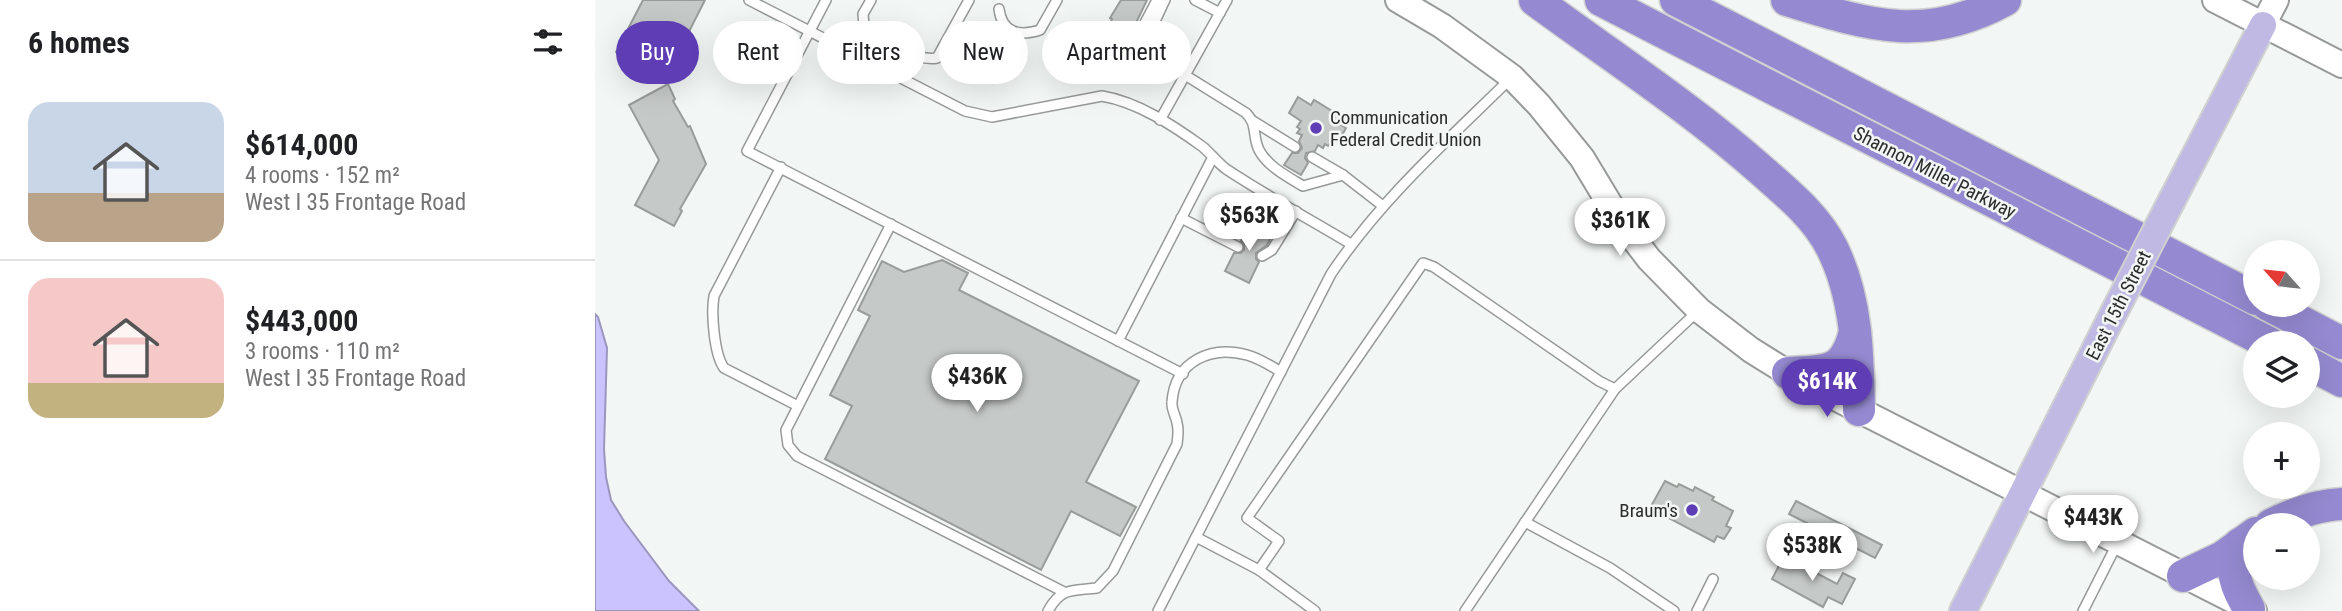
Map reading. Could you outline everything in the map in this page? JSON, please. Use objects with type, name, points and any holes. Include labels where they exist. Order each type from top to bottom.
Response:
[{"type":"highway","points":[[1535,0],[1658,86],[1728,141],[1793,198],[1817,224],[1832,248],[1851,303],[1859,410]]},
{"type":"highway","name":"Shannon Miller Parkway","points":[[1601,0],[2246,331]]},
{"type":"highway","name":"Shannon Miller Parkway","points":[[1676,0],[2243,292]]},
{"type":"highway","points":[[1787,0],[1850,19],[1903,27],[1935,26],[1970,16],[2004,0]]},
{"type":"highway","points":[[2292,317],[2342,343]]},
{"type":"highway","points":[[1788,373],[1818,372],[1832,368],[1845,359],[1855,330]]},
{"type":"highway","points":[[2320,369],[2342,381]]},
{"type":"highway","points":[[2300,513],[2327,505],[2342,504]]},
{"type":"highway","points":[[2183,576],[2204,568],[2243,541]]},
{"type":"highway","points":[[2243,546],[2234,559],[2233,572],[2236,586],[2251,610]]},
{"type":"main road","name":"East 15th Street","points":[[1962,611],[2263,25]]},
{"type":"street","points":[[1398,0],[1442,26],[1512,77],[1539,105],[1582,158],[1620,221],[1649,258],[1699,310],[1751,350],[1788,373],[1859,410],[2251,610]]},
{"type":"street","points":[[2215,0],[2342,65]]},
{"type":"street","name":"East 15th Street","points":[[2263,25],[2276,0]]},
{"type":"lane","points":[[750,0],[965,111],[992,117],[1102,96],[1115,98],[1160,120],[1204,148],[1224,167],[1351,244]]},
{"type":"lane","points":[[825,0],[747,151],[1183,374]]},
{"type":"lane","points":[[871,0],[863,14],[864,26],[926,60],[937,58],[969,0]]},
{"type":"lane","points":[[999,9],[1005,27],[1028,34],[1040,30],[1057,0]]},
{"type":"lane","points":[[1146,21],[1157,0]]},
{"type":"lane","points":[[1154,21],[1165,0]]},
{"type":"lane","points":[[1195,0],[1220,13]]},
{"type":"lane","points":[[1191,64],[1227,0]]},
{"type":"lane","points":[[1158,611],[1331,274],[1351,244],[1401,184],[1512,77]]},
{"type":"lane","points":[[1191,79],[1295,147]]},
{"type":"lane","points":[[1160,120],[1180,84]]},
{"type":"lane","points":[[1253,121],[1259,152],[1274,167],[1303,186],[1343,175]]},
{"type":"lane","points":[[1118,341],[1213,157]]},
{"type":"lane","points":[[1312,157],[1343,175],[1383,206]]},
{"type":"lane","points":[[781,167],[714,296],[713,313],[719,360],[724,368],[798,406]]},
{"type":"lane","points":[[1262,256],[1272,250],[1296,211]]},
{"type":"lane","points":[[1181,218],[1238,247]]},
{"type":"lane","points":[[891,224],[786,430],[788,445],[797,456],[1064,592]]},
{"type":"lane","points":[[1259,570],[1279,541],[1247,518],[1423,263],[1434,267],[1599,381],[1615,389]]},
{"type":"lane","points":[[1465,611],[1615,389],[1699,310]]},
{"type":"lane","points":[[1048,611],[1055,597],[1064,592],[1097,588],[1113,571],[1177,444],[1177,423],[1171,404],[1175,387],[1194,361],[1207,353],[1227,352],[1249,355],[1281,372]]},
{"type":"lane","points":[[1525,522],[1610,568],[1674,611]]},
{"type":"lane","points":[[1196,537],[1259,570],[1314,611]]},
{"type":"lane","points":[[2084,611],[2118,542]]},
{"type":"lane","points":[[1697,611],[1713,579]]},
{"type":"shaded area","points":[[595,314],[607,348],[604,449],[611,500],[669,581],[699,611],[595,611]]},
{"type":"building","points":[[643,0],[705,0],[694,21],[632,21]]},
{"type":"building","points":[[1121,0],[1147,0],[1137,21],[1111,21],[1110,18]]},
{"type":"building","points":[[668,84],[675,99],[673,101],[688,127],[690,126],[706,164],[680,209],[682,211],[674,226],[635,205],[659,160],[629,105]]},
{"type":"building","points":[[1298,97],[1311,105],[1314,100],[1345,119],[1341,125],[1346,128],[1338,142],[1333,139],[1328,146],[1325,144],[1323,148],[1318,145],[1315,151],[1306,153],[1308,163],[1301,175],[1284,165],[1292,153],[1298,153],[1302,148],[1299,141],[1302,135],[1297,133],[1301,121],[1289,113]]},
{"type":"building","points":[[1250,222],[1273,234],[1267,245],[1256,253],[1259,262],[1249,283],[1225,271],[1234,253],[1244,250],[1241,241]]},
{"type":"building","points":[[942,260],[968,273],[959,290],[1139,381],[1086,482],[1136,507],[1120,536],[1071,511],[1041,570],[825,459],[852,406],[830,395],[870,316],[858,310],[882,261],[904,272]]},
{"type":"building","name":"Braum's","points":[[1665,481],[1693,491],[1695,487],[1733,511],[1726,526],[1731,528],[1724,539],[1717,536],[1714,542],[1650,508]]},
{"type":"building","points":[[1796,501],[1882,545],[1875,558],[1789,514]]},
{"type":"building","points":[[1784,556],[1837,584],[1843,573],[1855,579],[1842,604],[1828,597],[1823,607],[1772,579]]},
{"type":"place","name":"Communication Federal Credit Union","points":[[1316,128]]},
{"type":"place","name":"Braum's","points":[[1692,510]]}]
